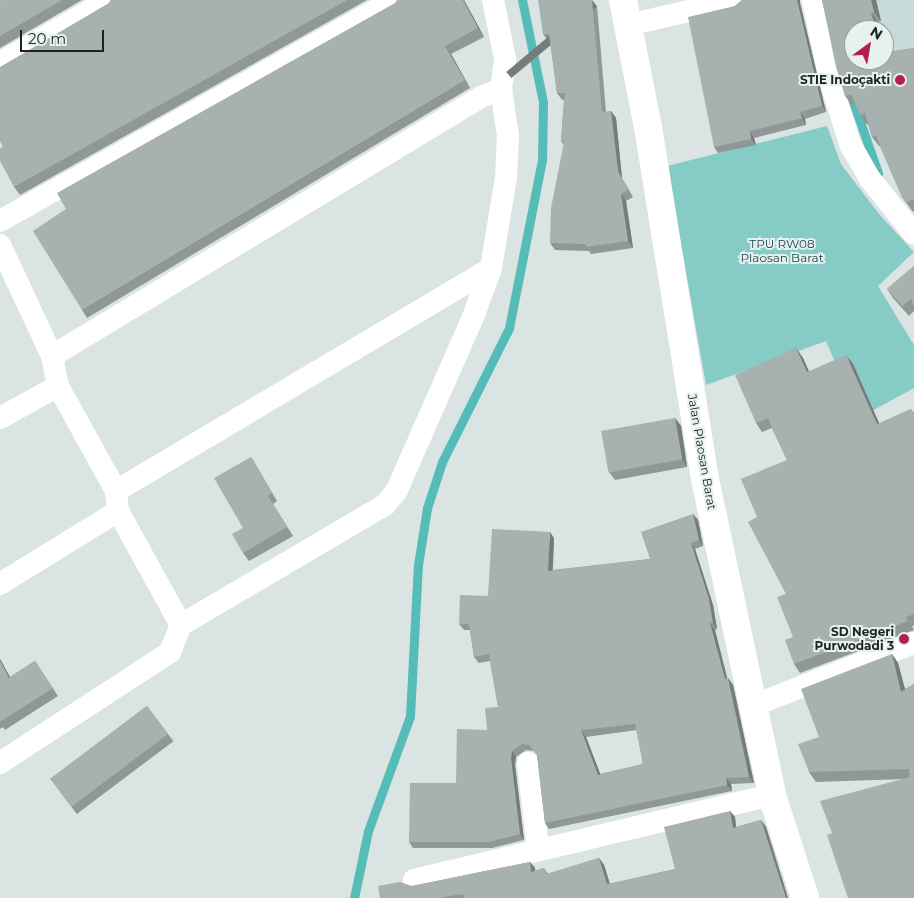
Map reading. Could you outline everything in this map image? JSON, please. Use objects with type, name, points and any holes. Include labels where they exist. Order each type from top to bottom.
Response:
[{"type":"street","points":[[0,63],[108,0]]},
{"type":"street","points":[[0,222],[394,0]]},
{"type":"street","points":[[0,763],[170,652],[181,625],[389,500],[397,490],[471,321],[491,268],[506,177],[508,136],[501,89],[505,59],[493,0]]},
{"type":"street","points":[[625,12],[736,0]]},
{"type":"street","points":[[813,0],[830,80],[850,144],[870,178],[914,234]]},
{"type":"street","name":"Jalan Plaosan Barat","points":[[625,12],[705,479],[772,795],[805,898]]},
{"type":"street","points":[[52,356],[481,97],[501,89]]},
{"type":"street","points":[[0,245],[52,356],[58,386],[181,625]]},
{"type":"street","points":[[0,584],[117,501],[491,268]]},
{"type":"street","points":[[0,418],[58,386]]},
{"type":"street","points":[[752,706],[914,643]]},
{"type":"street","points":[[528,763],[538,848]]},
{"type":"street","points":[[414,880],[538,848],[772,795]]},
{"type":"shaded area","name":"STIE Indoçakti","points":[[847,0],[914,0],[914,133],[888,70],[894,70],[894,20],[857,20]]},
{"type":"green space","name":"TPU RW08 Plaosan Barat","points":[[827,126],[841,164],[879,214],[914,252],[878,286],[914,345],[914,388],[859,418],[826,341],[706,385],[667,166]]},
{"type":"building","points":[[62,0],[0,36],[0,1]]},
{"type":"building","points":[[111,0],[347,0],[14,187],[0,161],[0,148],[3,147],[0,141],[0,67],[109,3]]},
{"type":"building","points":[[397,0],[463,0],[478,28],[445,46],[465,80],[82,310],[33,231],[66,209],[57,193],[395,3]]},
{"type":"building","points":[[538,0],[592,0],[602,112],[611,111],[618,171],[628,190],[621,194],[628,241],[586,247],[586,244],[550,243],[551,208],[564,142],[561,141],[565,93],[557,93],[549,34],[543,34]]},
{"type":"building","points":[[742,0],[797,0],[822,106],[800,112],[802,118],[750,131],[751,139],[714,147],[688,17],[735,6]]},
{"type":"building","points":[[822,0],[871,0],[874,12],[871,13],[873,20],[844,20],[844,70],[894,70],[894,51],[914,48],[914,199],[907,202],[902,197],[876,136],[872,137],[865,113],[860,115],[851,94],[845,96],[836,67]]},
{"type":"building","points":[[914,266],[914,306],[911,299],[902,306],[887,289]]},
{"type":"building","points":[[796,348],[807,372],[846,355],[877,424],[911,409],[914,415],[914,614],[906,617],[908,621],[794,664],[785,640],[793,637],[777,597],[786,594],[748,522],[757,517],[741,479],[787,460],[768,418],[756,423],[735,375]]},
{"type":"building","points":[[675,418],[682,459],[608,472],[601,431]]},
{"type":"building","points":[[251,457],[272,493],[268,496],[287,527],[243,553],[232,534],[243,528],[214,478]]},
{"type":"building","points":[[693,514],[699,540],[691,543],[709,599],[713,623],[710,623],[725,679],[728,678],[749,777],[726,778],[727,785],[545,823],[537,755],[529,745],[522,744],[512,751],[511,758],[520,834],[488,842],[409,842],[410,783],[456,783],[457,729],[487,730],[485,708],[498,707],[489,654],[474,657],[469,624],[459,624],[460,595],[488,596],[492,529],[550,532],[548,571],[650,559],[641,532]],"holes":[[[635,724],[643,764],[598,775],[581,730]]]},
{"type":"building","points":[[892,654],[901,692],[914,684],[914,898],[848,898],[827,835],[832,833],[820,801],[910,777],[909,769],[809,772],[798,744],[819,737],[801,689]]},
{"type":"building","points":[[0,661],[9,678],[35,661],[53,688],[0,722]]},
{"type":"building","points":[[147,706],[168,734],[71,807],[50,779]]},
{"type":"building","points":[[730,811],[733,828],[761,820],[786,898],[464,898],[463,894],[438,898],[380,898],[378,886],[400,882],[412,886],[530,862],[531,872],[544,868],[546,874],[599,858],[607,884],[675,869],[664,827]]},
{"type":"waterway","points":[[354,898],[368,831],[410,716],[418,565],[427,508],[442,462],[509,328],[542,160],[543,102],[522,0]]},
{"type":"waterway","points":[[850,93],[878,173]]},
{"type":"place","name":"STIE Indoçakti","points":[[900,80]]},
{"type":"place","name":"SD Negeri Purwodadi 3","points":[[904,639]]}]
